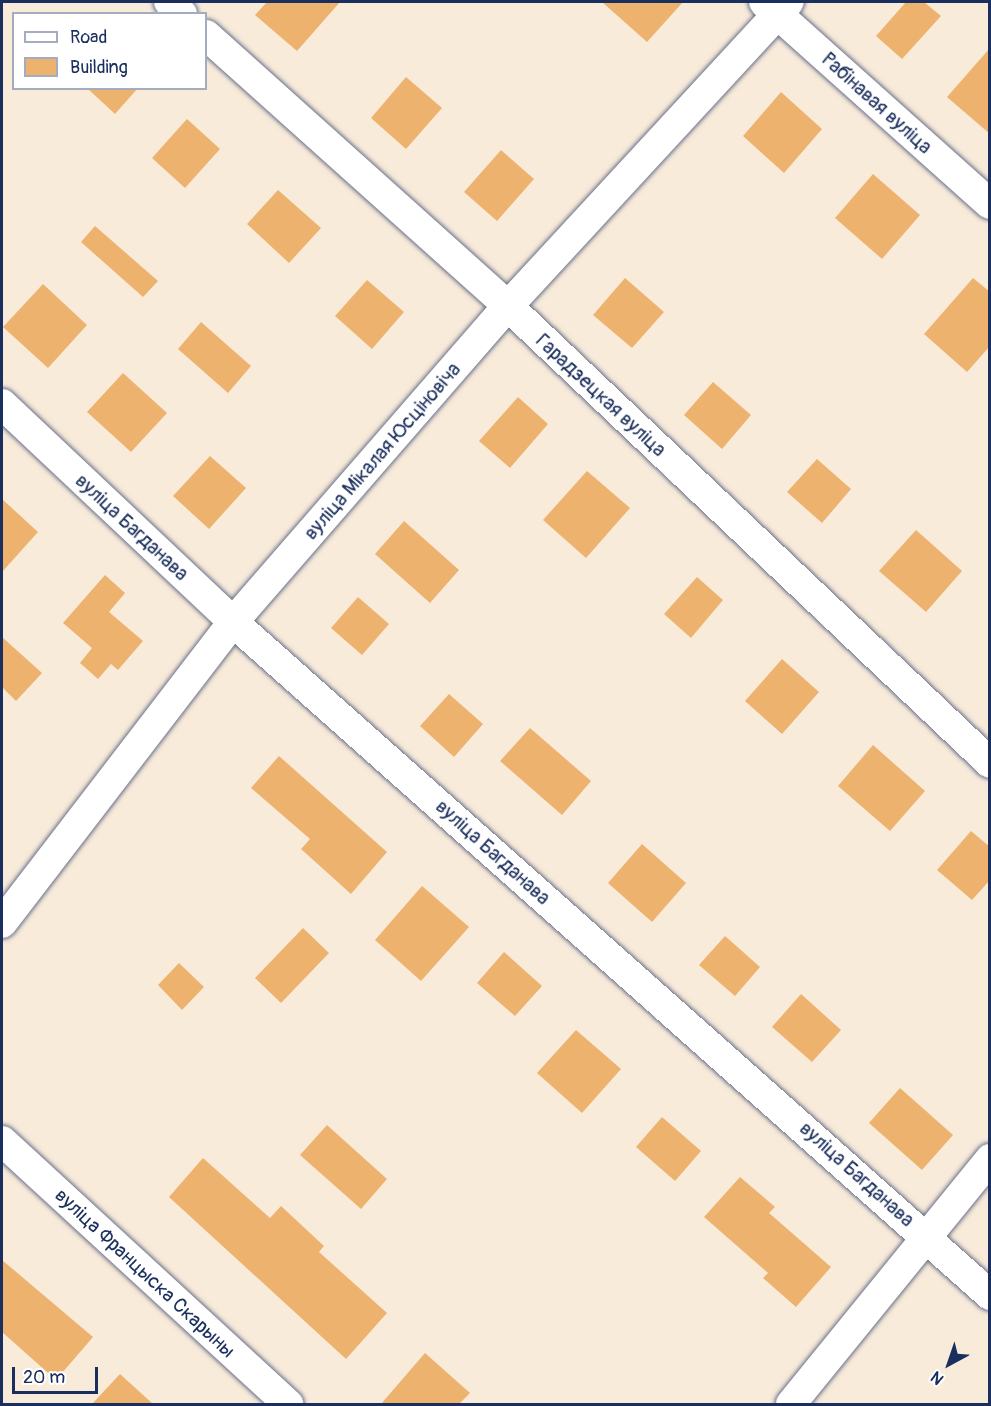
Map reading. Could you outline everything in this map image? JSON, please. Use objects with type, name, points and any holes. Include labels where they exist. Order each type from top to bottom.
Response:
[{"type":"street","name":"Рабінавая вуліца","points":[[777,6],[990,204]]},
{"type":"street","name":"вуліца Мікалая Юсціновіча","points":[[2,923],[233,622],[508,306],[777,6]]},
{"type":"street","name":"Гарадзецкая вуліца","points":[[207,35],[508,306],[990,763]]},
{"type":"street","name":"вуліца Багданава","points":[[2,404],[233,622],[926,1235],[990,1295]]},
{"type":"street","name":"вуліца Францыска Скарыны","points":[[2,1141],[288,1404]]},
{"type":"street","points":[[791,1404],[990,1159]]},
{"type":"building","points":[[267,2],[340,2],[297,51],[255,15]]},
{"type":"building","points":[[602,2],[683,2],[647,42]]},
{"type":"building","points":[[906,2],[924,2],[941,16],[902,59],[876,36]]},
{"type":"building","points":[[990,48],[990,134],[947,97]]},
{"type":"building","points":[[406,77],[442,108],[406,149],[371,118]]},
{"type":"building","points":[[89,90],[136,90],[115,114]]},
{"type":"building","points":[[781,92],[822,129],[784,173],[743,136]]},
{"type":"building","points":[[187,119],[220,149],[185,188],[152,158]]},
{"type":"building","points":[[501,150],[534,179],[497,221],[464,192]]},
{"type":"building","points":[[873,174],[920,215],[882,259],[835,218]]},
{"type":"building","points":[[278,190],[321,228],[289,263],[247,224]]},
{"type":"building","points":[[95,226],[158,281],[143,297],[81,242]]},
{"type":"building","points":[[625,278],[664,312],[632,348],[593,315]]},
{"type":"building","points":[[973,278],[990,292],[990,346],[967,372],[924,334]]},
{"type":"building","points":[[367,280],[404,312],[372,349],[335,316]]},
{"type":"building","points":[[43,284],[87,325],[48,368],[3,327]]},
{"type":"building","points":[[201,322],[251,366],[228,393],[178,349]]},
{"type":"building","points":[[123,373],[167,413],[131,452],[87,412]]},
{"type":"building","points":[[713,382],[751,415],[722,449],[684,415]]},
{"type":"building","points":[[518,397],[548,424],[510,468],[479,441]]},
{"type":"building","points":[[210,456],[246,488],[209,529],[173,496]]},
{"type":"building","points":[[817,459],[851,489],[822,523],[787,492]]},
{"type":"building","points":[[587,471],[630,508],[586,558],[543,520]]},
{"type":"building","points":[[2,499],[38,532],[2,572]]},
{"type":"building","points":[[404,521],[459,570],[430,603],[375,554]]},
{"type":"building","points":[[916,530],[962,571],[926,612],[879,571]]},
{"type":"building","points":[[105,575],[125,593],[109,612],[143,641],[118,670],[111,664],[98,679],[80,663],[92,648],[63,623]]},
{"type":"building","points":[[697,577],[723,600],[691,638],[664,614]]},
{"type":"building","points":[[358,597],[389,624],[362,655],[331,628]]},
{"type":"building","points":[[2,637],[42,673],[16,701],[2,687]]},
{"type":"building","points":[[782,659],[819,692],[782,734],[745,701]]},
{"type":"building","points":[[449,694],[483,724],[454,757],[420,726]]},
{"type":"building","points":[[530,728],[591,781],[562,815],[500,761]]},
{"type":"building","points":[[873,745],[925,791],[890,831],[838,786]]},
{"type":"building","points":[[279,756],[387,852],[351,894],[301,849],[310,839],[251,788]]},
{"type":"building","points":[[971,831],[990,847],[990,880],[972,900],[937,870]]},
{"type":"building","points":[[642,844],[686,883],[652,922],[608,883]]},
{"type":"building","points":[[422,886],[469,927],[421,981],[375,940]]},
{"type":"building","points":[[303,928],[329,953],[281,1003],[255,978]]},
{"type":"building","points":[[725,936],[760,967],[735,996],[699,965]]},
{"type":"building","points":[[504,952],[542,986],[515,1016],[477,983]]},
{"type":"building","points":[[179,963],[204,987],[182,1010],[158,985]]},
{"type":"building","points":[[801,994],[841,1030],[812,1062],[772,1027]]},
{"type":"building","points":[[576,1030],[621,1069],[582,1113],[537,1073]]},
{"type":"building","points":[[900,1088],[953,1135],[922,1170],[869,1123]]},
{"type":"building","points":[[662,1117],[701,1151],[675,1181],[636,1147]]},
{"type":"building","points":[[327,1125],[387,1179],[361,1209],[300,1155]]},
{"type":"building","points":[[203,1158],[270,1218],[281,1206],[324,1246],[319,1252],[387,1313],[346,1359],[169,1197]]},
{"type":"building","points":[[740,1177],[775,1207],[769,1213],[831,1267],[796,1307],[763,1278],[768,1273],[704,1217]]},
{"type":"building","points":[[2,1260],[93,1337],[56,1380],[2,1332]]},
{"type":"building","points":[[425,1353],[470,1393],[459,1404],[381,1404]]},
{"type":"building","points":[[120,1374],[153,1404],[92,1404]]}]
